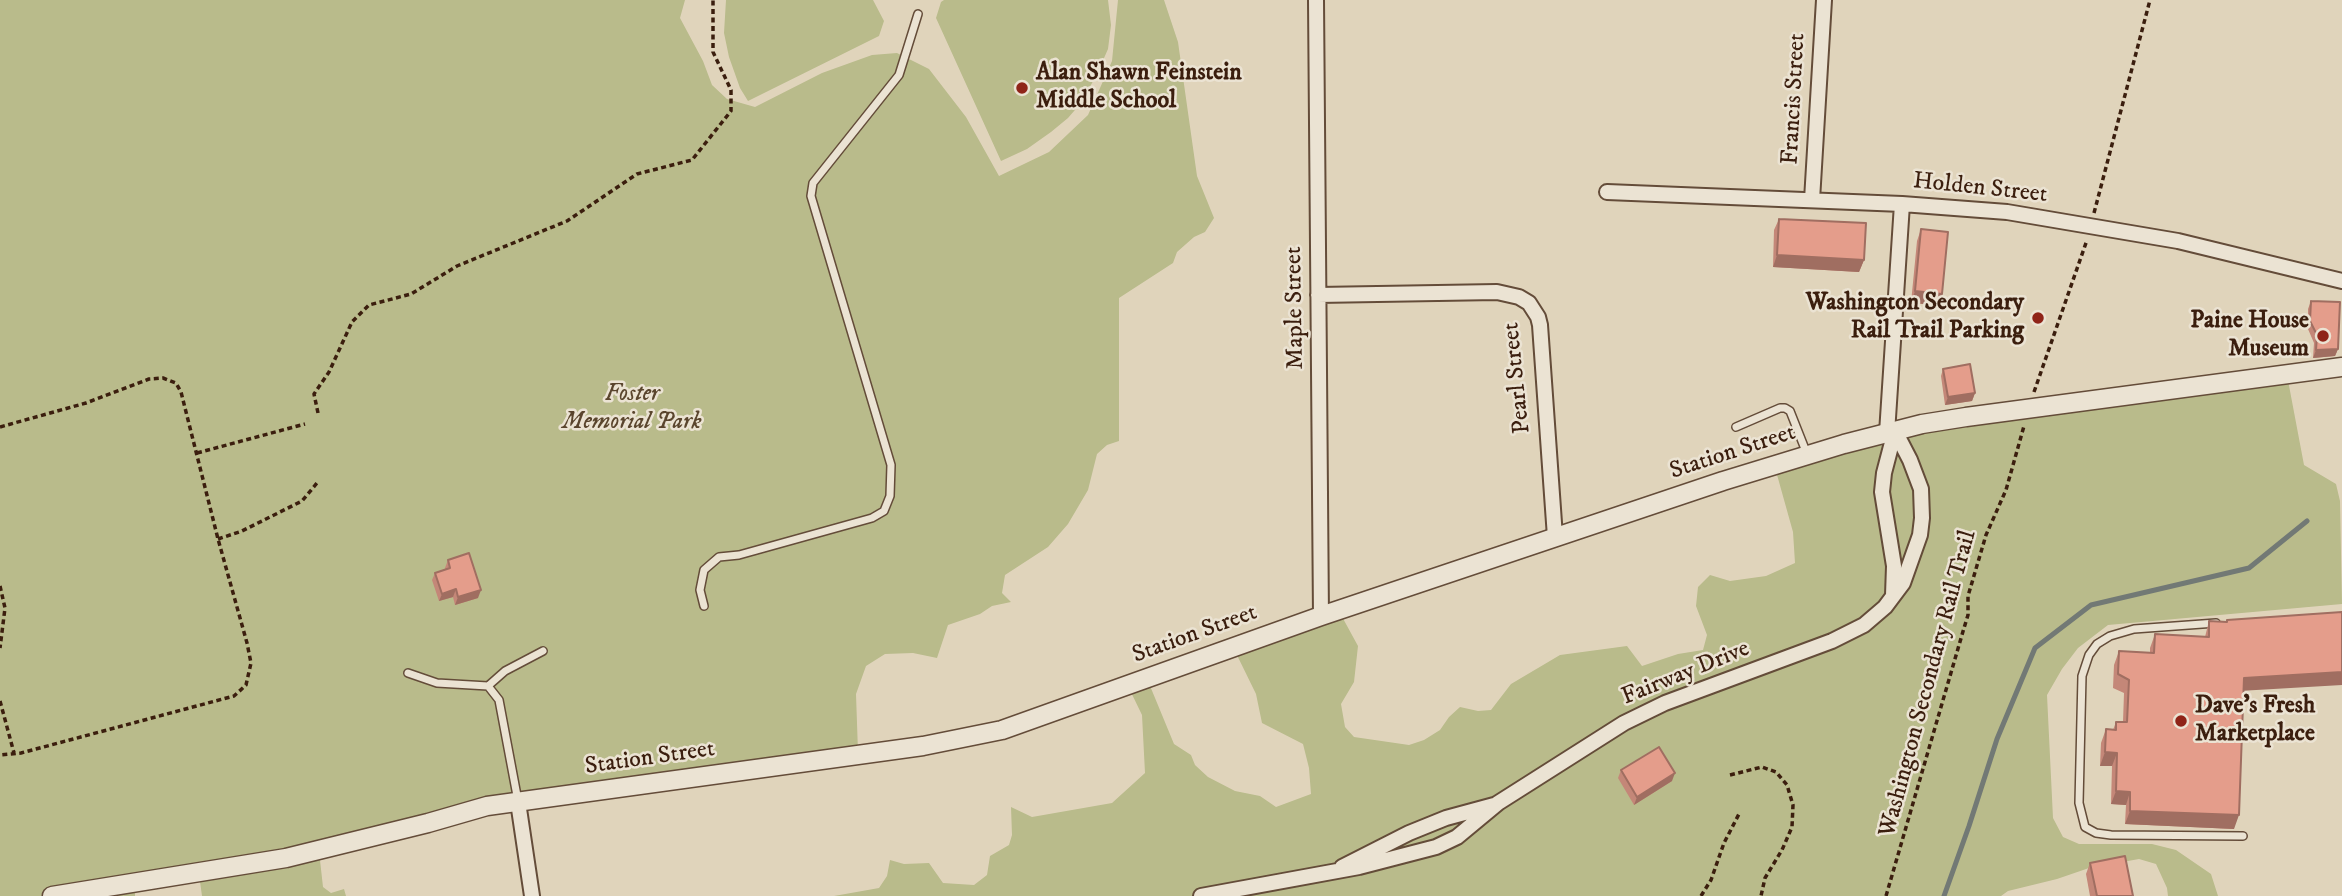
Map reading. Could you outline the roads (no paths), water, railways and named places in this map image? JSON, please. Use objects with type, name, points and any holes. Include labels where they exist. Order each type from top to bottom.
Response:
[{"type":"street","name":"Maple Street","points":[[1316,0],[1321,616]]},
{"type":"street","name":"Francis Street","points":[[1812,200],[1824,0]]},
{"type":"street","name":"Holden Street","points":[[1607,192],[1902,204],[2007,212],[2178,241],[2342,281]]},
{"type":"street","points":[[1893,596],[1894,566],[1882,492],[1891,432],[1902,204]]},
{"type":"street","name":"Pearl Street","points":[[1318,295],[1497,292],[1519,297],[1529,303],[1540,325],[1555,537]]},
{"type":"street","name":"Station Street","points":[[52,896],[286,858],[487,806],[923,746],[1002,730],[1321,616],[1555,537],[1807,455],[1891,432],[1922,424],[2342,367]]},
{"type":"street","name":"Fairway Drive","points":[[1201,896],[1359,867],[1436,848],[1457,837],[1498,803],[1624,723],[1687,694],[1849,633],[1875,616],[1903,583],[1920,535],[1922,518],[1921,489],[1916,474],[1891,432]]},
{"type":"street","points":[[518,802],[532,896]]},
{"type":"street","name":"Fairway Drive","points":[[1336,871],[1416,830],[1498,803]]},
{"type":"lane","points":[[704,606],[700,590],[704,570],[719,557],[739,555],[872,518],[884,511],[890,496],[891,465],[811,196],[813,183],[899,75],[918,14]]},
{"type":"lane","points":[[1736,427],[1785,408],[1790,411],[1807,455]]},
{"type":"lane","points":[[2231,622],[2134,629],[2110,636],[2097,644],[2089,655],[2082,676],[2079,803],[2085,827],[2096,833],[2243,836]]},
{"type":"lane","points":[[408,673],[437,683],[488,686],[505,671],[543,651]]},
{"type":"lane","points":[[488,686],[499,699],[518,802]]},
{"type":"waterway","points":[[1944,896],[1997,739],[2035,648],[2091,605],[2249,568],[2307,521]]},
{"type":"place","name":"Alan Shawn Feinstein Middle School","points":[[1022,88]]},
{"type":"place","name":"Washington Secondary Rail Trail Parking","points":[[2038,318]]},
{"type":"place","name":"Paine House Museum","points":[[2323,336]]},
{"type":"place","name":"Dave's Fresh Marketplace","points":[[2181,721]]},
{"type":"park label","name":"Foster Memorial Park","points":[[632,409]]}]
